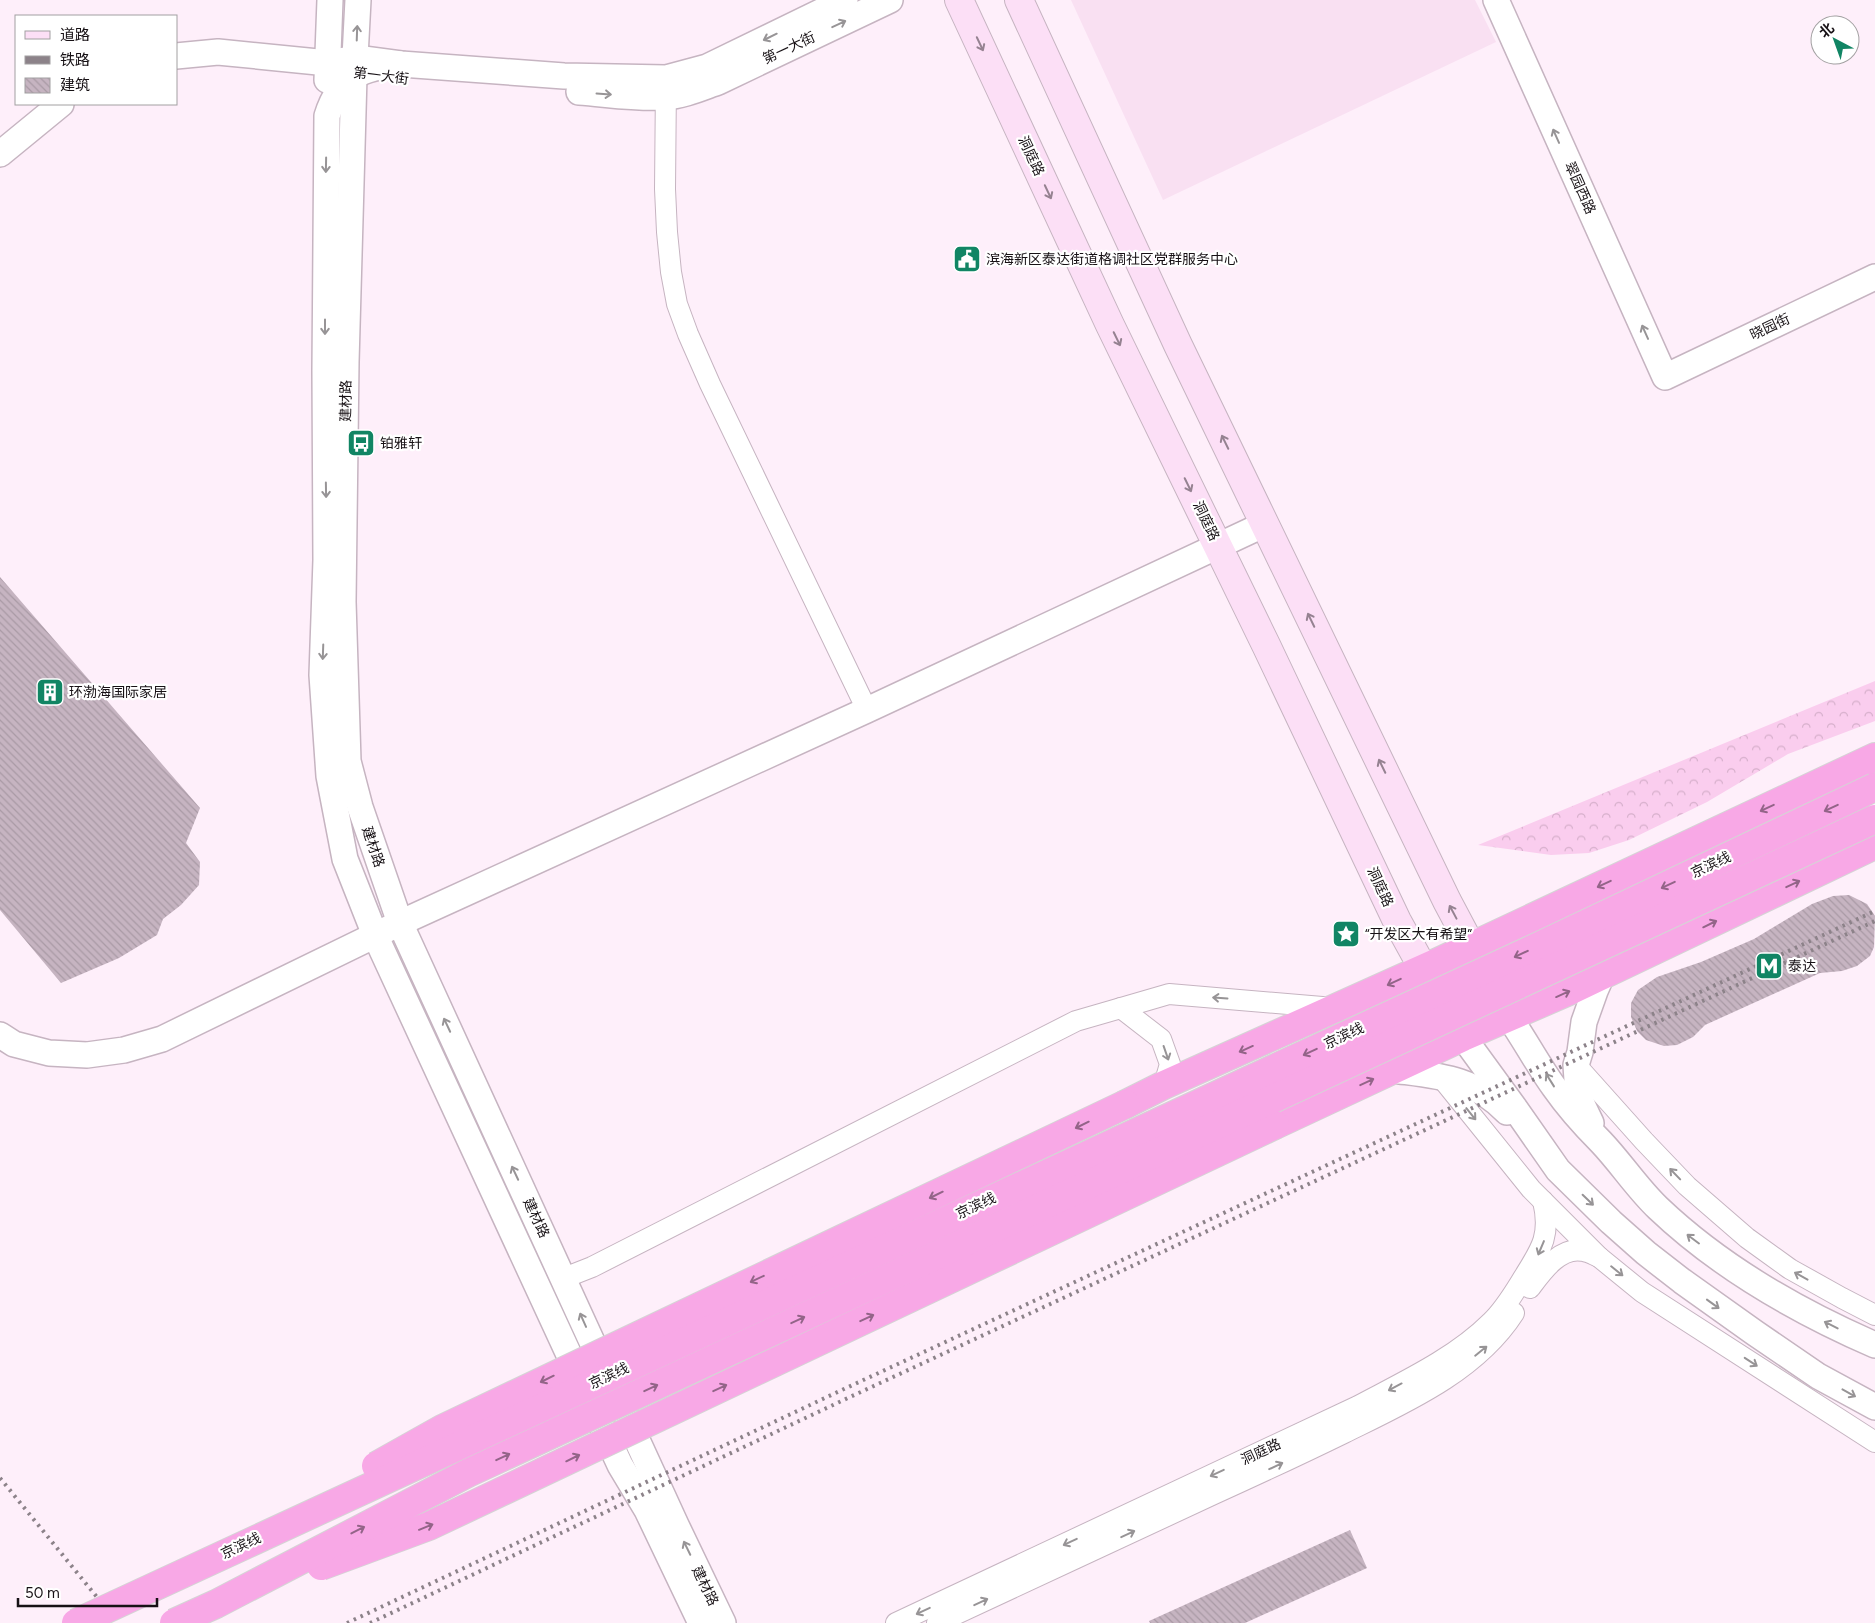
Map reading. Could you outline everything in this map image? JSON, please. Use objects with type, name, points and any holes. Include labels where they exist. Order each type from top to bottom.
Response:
[{"type":"highway","points":[[199,1566],[442,1429],[1164,1085],[1424,969],[1875,757]]},
{"type":"highway","name":"京滨线","points":[[76,1623],[1519,955],[1875,787]]},
{"type":"highway","name":"京滨线","points":[[174,1623],[216,1604],[468,1473],[1875,819]]},
{"type":"highway","points":[[216,1604],[429,1526],[1392,1070],[1602,975],[1875,845]]},
{"type":"main road","name":"洞庭路","points":[[959,0],[1110,325],[1218,546],[1396,921],[1463,1037]]},
{"type":"main road","points":[[1019,0],[1178,345],[1447,901],[1509,1017]]},
{"type":"street","points":[[330,0],[325,351],[326,560],[322,675],[328,776],[346,860],[376,934],[620,1465],[647,1510],[701,1623]]},
{"type":"street","name":"建材路","points":[[358,0],[346,362],[343,602],[348,761],[360,807],[400,923],[676,1525],[723,1623]]},
{"type":"street","name":"第一大街","points":[[666,87],[845,0]]},
{"type":"street","name":"第一大街","points":[[178,56],[218,52],[400,72],[564,76],[694,90],[718,82],[890,0]]},
{"type":"street","name":"翠园西路","points":[[1496,0],[1665,377]]},
{"type":"street","points":[[327,116],[336,94],[355,67]]},
{"type":"street","points":[[353,117],[360,99],[369,90],[400,72]]},
{"type":"street","points":[[666,87],[666,232],[677,304],[714,393],[866,710]]},
{"type":"street","points":[[0,154],[60,105]]},
{"type":"street","name":"晓园街","points":[[1665,377],[1875,277]]},
{"type":"street","points":[[0,1035],[14,1044],[49,1053],[87,1055],[124,1050],[162,1039],[376,934],[866,710],[1265,524]]},
{"type":"street","points":[[1601,1143],[1582,1104],[1576,1080],[1576,1065],[1580,1052],[1584,1022],[1594,991],[1602,975]]},
{"type":"street","points":[[564,1278],[592,1267],[1076,1021],[1169,994],[1338,1008]]},
{"type":"street","points":[[1121,1008],[1161,1039],[1170,1064],[1164,1085]]},
{"type":"street","points":[[1509,1017],[1553,1086],[1585,1127],[1657,1207],[1687,1234],[1749,1279],[1816,1318],[1875,1345]]},
{"type":"street","points":[[1463,1037],[1558,1170]]},
{"type":"street","points":[[1576,1065],[1638,1135],[1687,1186],[1747,1238],[1790,1269],[1875,1315]]},
{"type":"street","points":[[1392,1070],[1440,1076],[1478,1088],[1499,1104],[1558,1170],[1625,1234],[1682,1282],[1818,1376],[1875,1407]]},
{"type":"street","points":[[1440,1076],[1531,1189],[1599,1257],[1642,1292],[1875,1442]]},
{"type":"street","name":"洞庭路","points":[[896,1623],[1358,1406],[1412,1378],[1446,1357],[1492,1322],[1516,1291],[1544,1244],[1546,1216],[1543,1201]]},
{"type":"street","name":"洞庭路","points":[[937,1623],[1301,1454],[1408,1401],[1443,1380],[1486,1348],[1504,1328],[1544,1270],[1557,1258],[1568,1252],[1582,1251],[1599,1257]]},
{"type":"shaded area","points":[[1071,0],[1475,0],[1496,42],[1163,200]]},
{"type":"green space","points":[[1875,681],[1875,721],[1788,754],[1707,802],[1629,840],[1589,853],[1551,855],[1478,845]]},
{"type":"building","name":"环渤海国际家居","points":[[0,577],[200,808],[186,843],[200,862],[199,885],[181,905],[163,919],[157,935],[119,958],[61,983],[0,910]]},
{"type":"building","points":[[1849,895],[1867,904],[1875,916],[1874,947],[1870,956],[1857,966],[1842,971],[1820,973],[1705,1025],[1693,1037],[1677,1045],[1664,1046],[1646,1040],[1637,1031],[1631,1017],[1631,1003],[1638,990],[1657,977],[1701,962],[1754,939],[1812,904],[1833,896]]},
{"type":"building","points":[[1350,1530],[1367,1568],[1245,1623],[1150,1623],[1149,1621]]},
{"type":"railway","points":[[347,1623],[844,1389],[1875,911]]},
{"type":"railway","points":[[370,1623],[850,1397],[1875,921]]},
{"type":"railway","points":[[0,1478],[118,1623]]},
{"type":"place","name":"滨海新区泰达街道格调社区党群服务中心","points":[[967,259]]},
{"type":"place","name":"铂雅轩","points":[[361,443]]},
{"type":"place","name":"环渤海国际家居","points":[[50,692]]},
{"type":"place","name":"“开发区大有希望”","points":[[1346,934]]},
{"type":"place","name":"泰达","points":[[1769,966]]}]
